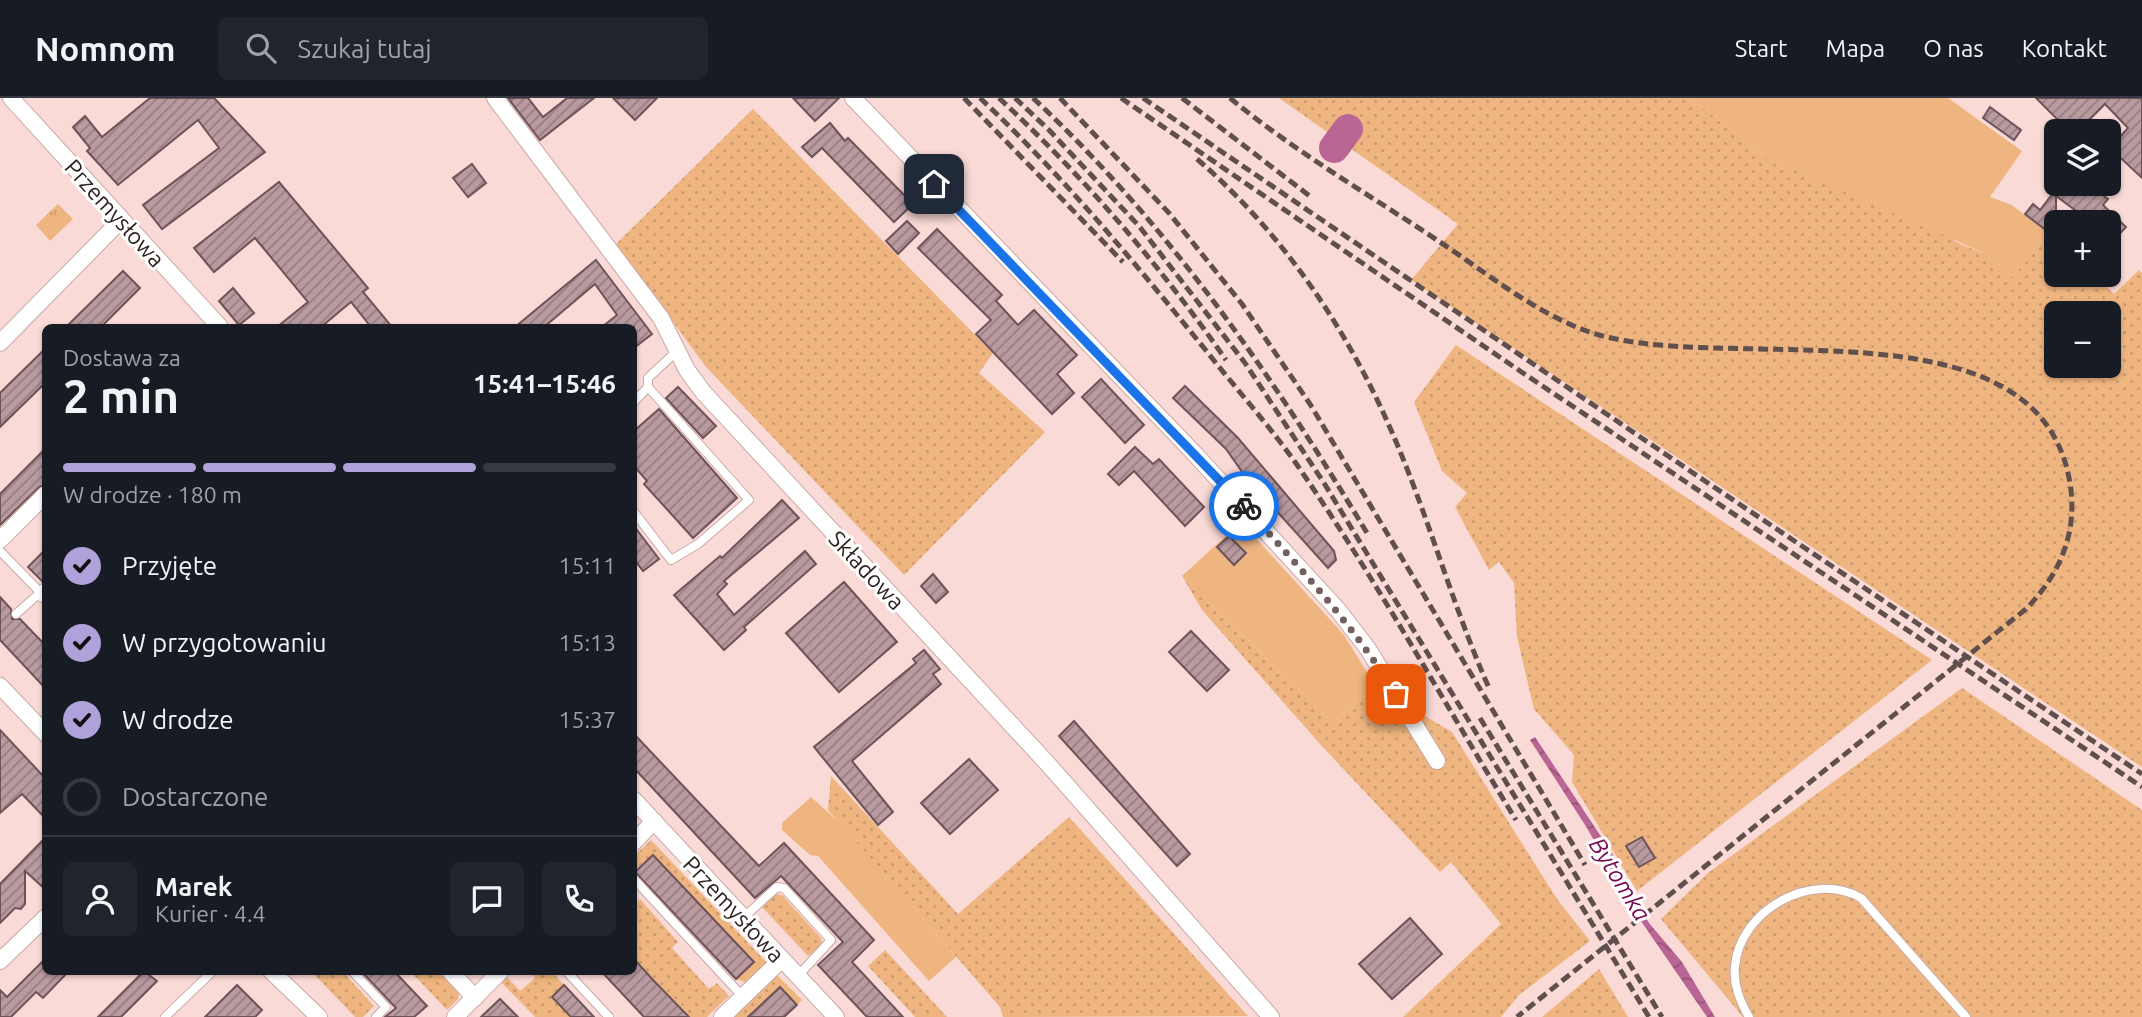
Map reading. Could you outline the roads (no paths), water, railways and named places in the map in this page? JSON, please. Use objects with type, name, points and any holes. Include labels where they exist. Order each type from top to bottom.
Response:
[{"type":"street","name":"Przemysłowa","points":[[11,98],[214,324]]},
{"type":"street","name":"Składowa","points":[[495,98],[661,318],[687,370],[711,401],[1047,763],[1271,1017]]},
{"type":"street","points":[[853,98],[1193,452],[1338,610],[1368,649],[1437,761]]},
{"type":"street","points":[[0,343],[120,221]]},
{"type":"street","points":[[0,540],[42,498]]},
{"type":"street","points":[[0,686],[42,730]]},
{"type":"street","name":"Przemysłowa","points":[[637,803],[836,1017]]},
{"type":"street","points":[[637,839],[654,821]]},
{"type":"street","points":[[0,961],[42,921]]},
{"type":"street","points":[[722,1017],[782,960]]},
{"type":"street","points":[[275,975],[311,1015]]},
{"type":"street","points":[[452,975],[467,1010],[498,975]]},
{"type":"lane","points":[[637,516],[671,560],[698,544],[749,500],[648,387],[648,378],[678,350]]},
{"type":"lane","points":[[637,399],[648,387]]},
{"type":"lane","points":[[0,551],[42,591]]},
{"type":"lane","points":[[16,614],[42,594]]},
{"type":"lane","points":[[637,883],[743,997]]},
{"type":"lane","points":[[743,918],[777,887],[783,888],[816,923],[831,940],[831,944],[797,977]]},
{"type":"lane","points":[[1749,1017],[1735,983],[1737,955],[1744,938],[1761,916],[1787,897],[1820,887],[1854,894],[1867,903],[1966,1017]]},
{"type":"lane","points":[[165,1017],[209,975]]},
{"type":"lane","points":[[356,975],[386,1007],[376,1017]]},
{"type":"lane","points":[[570,975],[609,1017]]},
{"type":"water","points":[[1535,737],[1612,853],[1649,923],[1682,962],[1715,1017],[1707,1017],[1632,908],[1587,828],[1530,740]]},
{"type":"waterway","name":"Bytomka","points":[[1334,148],[1348,129]]},
{"type":"railway","points":[[964,98],[1123,262]]},
{"type":"railway","points":[[980,98],[1041,159],[1098,222],[1283,446],[1361,562],[1516,820]]},
{"type":"railway","points":[[999,98],[1061,159],[1120,223],[1175,290],[1226,360]]},
{"type":"railway","points":[[1015,98],[1049,130],[1139,226],[1245,363],[1324,483],[1649,1017]]},
{"type":"railway","points":[[1033,98],[1129,197],[1215,304],[1294,417],[1367,533]]},
{"type":"railway","points":[[1060,98],[1169,213],[1242,304],[1310,404],[1585,865]]},
{"type":"railway","points":[[1121,98],[1523,373],[2142,787]]},
{"type":"railway","points":[[1143,98],[1699,477],[2142,774]]},
{"type":"railway","points":[[1182,98],[1311,197]]},
{"type":"railway","points":[[1230,98],[1332,172],[1508,289],[1564,322],[1584,330],[1641,343],[1863,353],[1936,363],[1999,385],[2045,423],[2070,483],[2071,519],[2064,552],[2048,582],[2026,609],[1517,1017]]},
{"type":"railway","points":[[1197,159],[1229,189],[1288,255],[1314,290],[1359,365],[1397,444],[1489,688]]},
{"type":"railway","points":[[1480,718],[1662,1017]]}]
